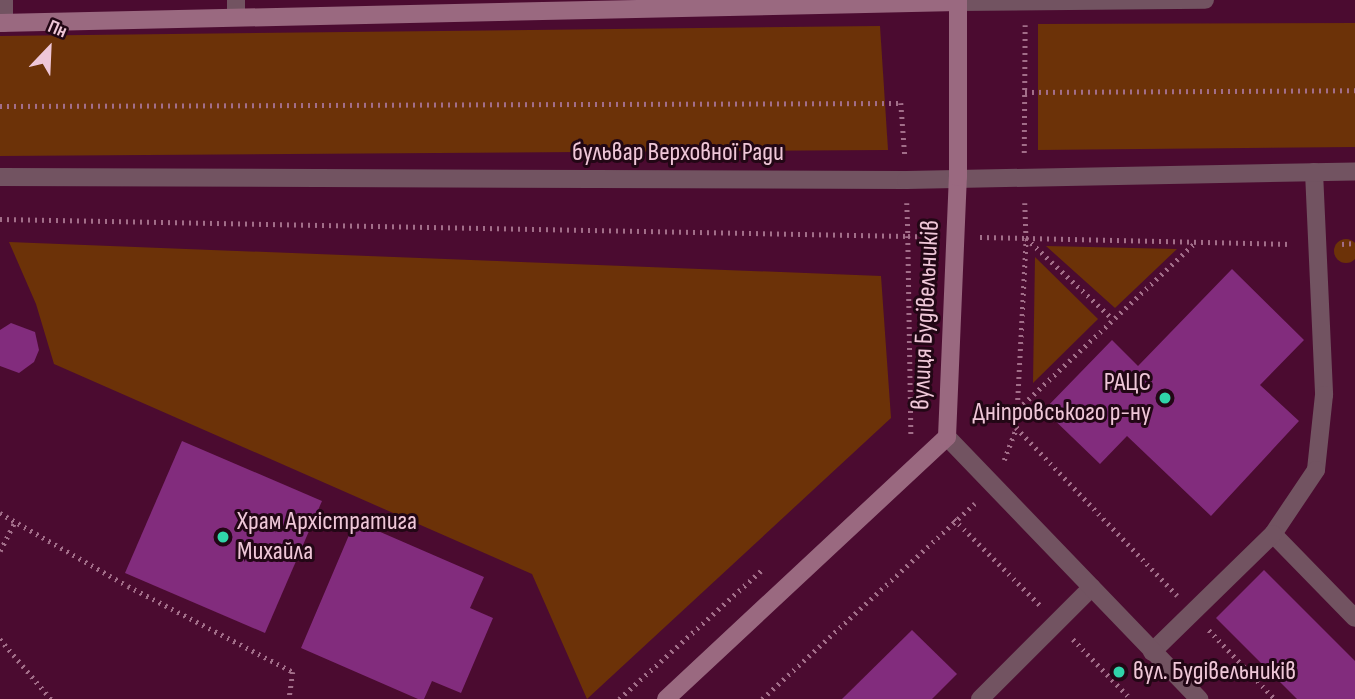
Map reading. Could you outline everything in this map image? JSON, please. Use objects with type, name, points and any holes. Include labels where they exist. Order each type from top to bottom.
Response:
[{"type":"main road","points":[[2,23],[236,8],[958,1]]},
{"type":"main road","name":"вулиця Будівельників","points":[[947,437],[958,177],[958,1]]},
{"type":"main road","points":[[666,699],[947,437]]},
{"type":"street","points":[[2,23],[4,0]]},
{"type":"street","points":[[958,1],[1205,0]]},
{"type":"street","points":[[1152,652],[1273,534],[1316,470],[1324,395],[1314,244],[1314,172]]},
{"type":"street","name":"бульвар Верховної Ради","points":[[0,177],[906,180],[1355,172]]},
{"type":"street","name":"вулиця Будівельників","points":[[947,437],[1199,699]]},
{"type":"street","points":[[1273,534],[1355,618]]},
{"type":"street","points":[[980,699],[1092,587]]},
{"type":"path","points":[[1026,1],[1023,176],[1026,237],[1016,428],[1275,699]]},
{"type":"path","points":[[1025,92],[1355,90]]},
{"type":"path","points":[[0,106],[901,103],[908,236],[911,435]]},
{"type":"path","points":[[0,219],[908,236]]},
{"type":"path","points":[[1026,237],[1355,243]]},
{"type":"path","points":[[1026,237],[1113,319]]},
{"type":"path","points":[[1017,409],[1196,242]]},
{"type":"path","points":[[0,513],[293,672],[289,699]]},
{"type":"path","points":[[761,699],[954,519]]},
{"type":"path","points":[[0,551],[15,522]]},
{"type":"path","points":[[0,639],[51,699]]},
{"type":"shaded area","points":[[1355,23],[1355,147],[1038,150],[1038,24]]},
{"type":"shaded area","points":[[880,26],[888,150],[0,156],[0,36]]},
{"type":"shaded area","points":[[1346,239],[1357,246],[1358,251],[1351,262],[1346,263],[1335,256],[1334,251],[1341,240]]},
{"type":"shaded area","points":[[9,242],[881,276],[891,418],[587,699],[532,574],[54,364],[36,304]]},
{"type":"shaded area","points":[[1046,246],[1176,249],[1177,249],[1115,308]]},
{"type":"shaded area","points":[[1035,257],[1098,319],[1033,383]]},
{"type":"building","name":"РАЦС Дніпровського р-ну","points":[[1232,269],[1304,340],[1260,385],[1299,421],[1211,516],[1127,436],[1100,464],[1044,410],[1112,340],[1138,366]]},
{"type":"building","points":[[11,323],[35,332],[39,350],[34,362],[19,373],[0,366],[0,330]]},
{"type":"building","name":"Храм Архістратига Михайла","points":[[182,441],[322,501],[265,633],[125,573]]},
{"type":"building","points":[[355,521],[484,577],[470,608],[493,618],[461,693],[432,681],[424,699],[418,699],[301,648]]},
{"type":"building","points":[[1264,570],[1355,661],[1355,699],[1297,699],[1216,618]]},
{"type":"building","points":[[912,630],[957,674],[932,699],[842,699]]},
{"type":"place","name":"РАЦС Дніпровського р-ну","points":[[1165,398]]},
{"type":"place","name":"Храм Архістратига Михайла","points":[[223,537]]},
{"type":"place","name":"вул. Будівельників","points":[[1119,672]]}]
